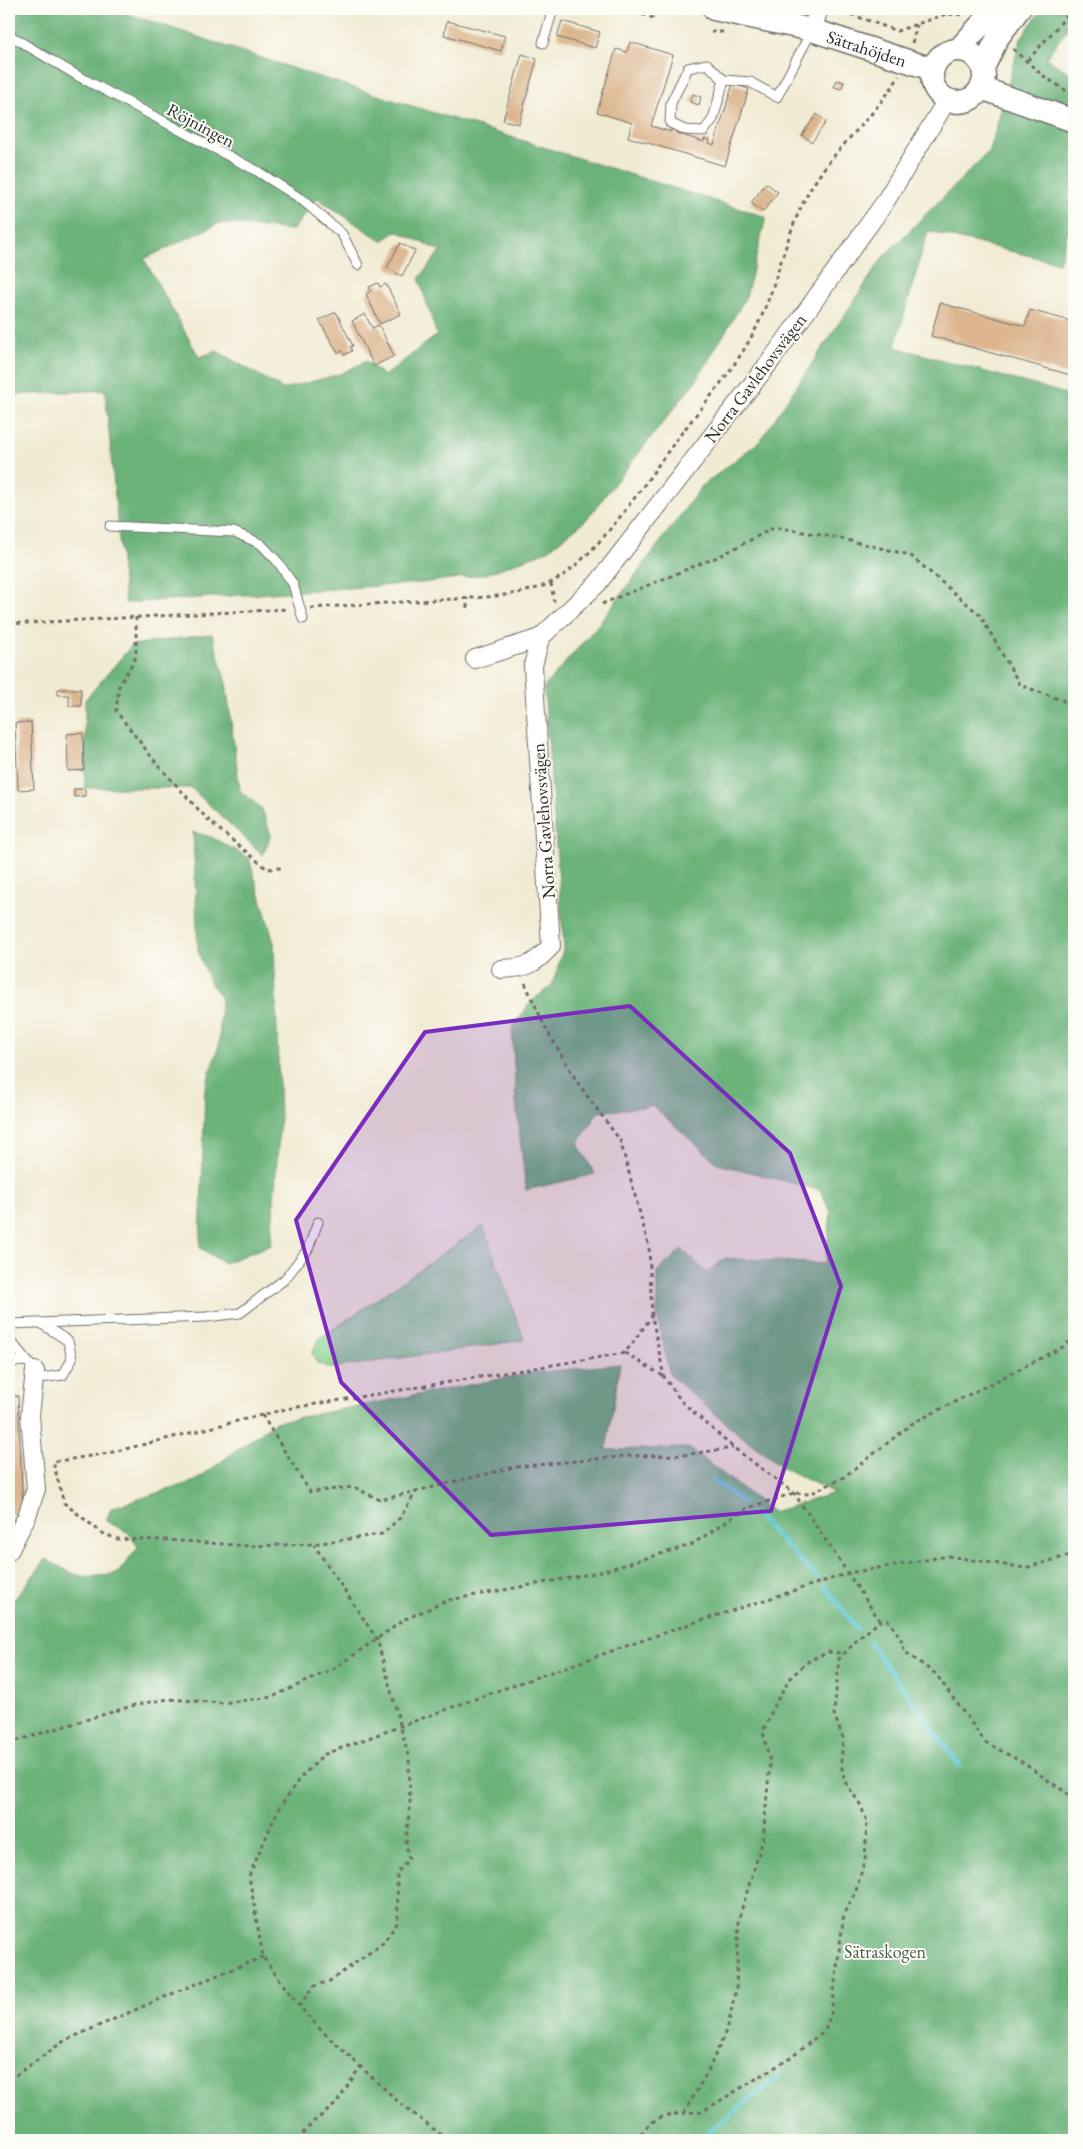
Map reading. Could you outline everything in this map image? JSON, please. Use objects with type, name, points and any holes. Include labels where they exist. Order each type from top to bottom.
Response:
[{"type":"street","name":"Sätrahöjden","points":[[714,9],[812,30],[932,68]]},
{"type":"street","points":[[812,30],[819,9]]},
{"type":"street","points":[[994,9],[959,49],[942,54],[932,68],[931,76],[936,90],[947,100],[962,102],[977,94],[998,37],[1019,9]]},
{"type":"street","points":[[959,49],[974,55],[982,78],[1074,121]]},
{"type":"street","name":"Norra Gavlehovsvägen","points":[[475,659],[540,638],[597,584],[772,359],[883,205],[947,100]]},
{"type":"street","name":"Norra Gavlehovsvägen","points":[[501,969],[520,968],[535,963],[551,946],[533,666],[540,638]]},
{"type":"street","points":[[9,1551],[27,1516],[36,1489],[30,1415],[31,1366]]},
{"type":"lane","points":[[542,43],[553,9]]},
{"type":"lane","points":[[724,80],[713,119],[704,131],[684,130],[670,123],[670,103],[688,68],[707,64],[724,80],[750,82],[777,97],[812,30]]},
{"type":"lane","name":"Röjningen","points":[[9,35],[87,81],[226,157],[256,171],[301,199],[342,234],[358,265]]},
{"type":"lane","points":[[110,526],[234,532],[261,544],[278,562],[293,584],[303,619]]},
{"type":"lane","points":[[9,1324],[206,1318],[240,1313],[285,1279],[308,1249],[318,1222]]},
{"type":"lane","points":[[9,1339],[41,1378],[63,1375],[72,1359],[68,1341],[41,1324]]},
{"type":"lane","points":[[9,1362],[31,1366]]},
{"type":"path","points":[[627,9],[656,18]]},
{"type":"path","points":[[1028,60],[1073,9]]},
{"type":"path","points":[[9,624],[467,598],[517,592],[551,582],[577,565],[607,532],[733,366],[754,333],[796,213],[813,183],[891,90],[908,60],[917,26]]},
{"type":"path","points":[[594,607],[722,556],[775,527],[838,538],[910,555],[980,615],[1020,685],[1064,701],[1074,698]]},
{"type":"path","points":[[467,598],[467,608]]},
{"type":"path","points":[[136,617],[136,657],[119,686],[116,711],[157,764],[209,821],[267,869],[282,868]]},
{"type":"path","points":[[520,968],[546,1027],[579,1085],[620,1140],[649,1247],[652,1316],[664,1377]]},
{"type":"path","points":[[626,1353],[652,1316]]},
{"type":"path","points":[[9,1743],[134,1706],[168,1699],[223,1703],[272,1697],[335,1668],[404,1620],[449,1600],[596,1573],[691,1545],[747,1508],[794,1493],[810,1494],[844,1477],[913,1423],[1063,1347],[1074,1338]]},
{"type":"path","points":[[417,1490],[400,1518],[382,1534],[313,1544],[250,1546],[117,1539],[102,1533],[64,1503],[53,1462],[109,1453],[262,1415],[360,1395],[626,1353],[664,1377],[682,1402],[734,1448],[794,1493],[880,1621]]},
{"type":"path","points":[[262,1415],[310,1492],[354,1487],[380,1500],[515,1466],[601,1458],[683,1455],[734,1448]]},
{"type":"path","points":[[299,2006],[314,1986],[330,1982],[383,1943],[398,1922],[397,1873],[409,1859],[407,1830],[410,1801],[409,1758],[377,1639],[313,1544]]},
{"type":"path","points":[[448,2140],[402,2105],[360,2067],[299,2006],[263,1958],[249,1876],[278,1810],[299,1779],[325,1754],[684,1626],[849,1573],[948,1556],[1025,1568],[1074,1554]]},
{"type":"path","points":[[636,2140],[649,2124],[663,2116],[703,2111],[792,2057],[825,2030],[831,2014],[844,1912],[855,1894],[865,1860],[867,1821],[860,1804],[845,1782],[841,1764],[843,1738],[834,1714],[839,1659],[880,1621],[888,1620],[900,1637],[905,1652],[936,1674],[985,1742],[1020,1761],[1074,1798]]},
{"type":"path","points":[[684,2114],[710,2068],[728,2026],[736,1989],[739,1918],[763,1840],[770,1762],[763,1732],[775,1704],[791,1677],[816,1658],[829,1652],[845,1653]]},
{"type":"path","points":[[9,2080],[64,2041],[176,1992],[263,1958]]},
{"type":"path","points":[[297,2140],[312,2123],[336,2104],[360,2067]]},
{"type":"highlighted area","points":[[630,1006],[790,1153],[841,1286],[771,1511],[491,1535],[341,1382],[296,1220],[425,1032]]},
{"type":"green space","points":[[9,9],[114,9],[304,72],[766,217],[746,297],[698,378],[586,520],[547,551],[486,574],[422,583],[125,603],[105,390],[9,395]],"holes":[[[317,198],[382,241],[397,231],[440,251],[419,279],[437,335],[384,376],[366,361],[340,374],[283,389],[217,351],[199,357],[144,259],[220,223],[293,230]]]},
{"type":"green space","name":"Sätraskogen","points":[[1042,9],[1074,9],[1074,20],[1046,58],[1074,76],[1074,211],[1059,263],[928,231],[895,347],[1074,396],[1074,2140],[9,2140],[9,1606],[46,1559],[65,1570],[80,1575],[96,1576],[118,1573],[138,1547],[129,1533],[106,1521],[111,1508],[195,1481],[275,1422],[532,1373],[620,1364],[606,1450],[689,1448],[773,1512],[834,1493],[784,1468],[740,1435],[670,1375],[657,1316],[657,1272],[682,1249],[707,1273],[725,1258],[825,1264],[831,1212],[820,1190],[718,1164],[653,1106],[598,1112],[578,1144],[595,1174],[526,1190],[516,1102],[512,1028],[531,1002],[552,985],[564,947],[544,687],[599,624],[702,486],[760,441],[884,256],[990,150],[1021,38]]},
{"type":"green space","points":[[212,634],[226,683],[240,791],[262,809],[271,835],[263,855],[191,788],[85,788],[85,700],[132,645]]},
{"type":"green space","points":[[193,832],[211,837],[249,858],[274,943],[280,1117],[271,1245],[224,1263],[200,1248],[205,1088],[219,1045],[221,997],[209,981],[198,951]]},
{"type":"green space","points":[[483,1226],[524,1340],[331,1368],[317,1363],[312,1353],[319,1339]]},
{"type":"building","points":[[447,21],[505,36],[501,51],[444,35]]},
{"type":"building","points":[[562,21],[600,32],[595,48],[557,37]]},
{"type":"building","points":[[630,42],[673,55],[651,126],[671,132],[671,129],[676,131],[676,133],[704,142],[704,139],[710,140],[709,143],[714,145],[733,84],[749,89],[725,166],[628,137],[632,123],[597,112],[616,49],[627,52]]},
{"type":"building","points":[[522,54],[537,59],[519,124],[503,120]]},
{"type":"building","points":[[837,80],[844,82],[841,89],[834,87]]},
{"type":"building","points":[[693,94],[701,97],[699,105],[690,102]]},
{"type":"building","points":[[817,114],[826,122],[812,142],[802,135]]},
{"type":"building","points":[[766,183],[778,192],[763,212],[751,203]]},
{"type":"building","points":[[400,243],[415,251],[402,276],[387,268]]},
{"type":"building","points":[[378,283],[380,287],[386,284],[401,314],[380,324],[366,294],[371,291],[369,287]]},
{"type":"building","points":[[940,303],[1025,326],[1030,310],[1074,322],[1074,376],[931,336]]},
{"type":"building","points":[[336,312],[353,346],[350,347],[352,351],[344,355],[342,351],[338,353],[319,320]]},
{"type":"building","points":[[365,314],[372,328],[379,325],[394,356],[374,366],[352,321]]},
{"type":"building","points":[[58,689],[81,689],[81,706],[69,706],[69,695],[58,695]]},
{"type":"building","points":[[31,722],[34,789],[18,790],[15,723]]},
{"type":"building","points":[[83,733],[84,770],[68,771],[67,734]]},
{"type":"building","points":[[74,789],[85,789],[85,796],[74,797]]},
{"type":"building","points":[[9,1396],[18,1396],[23,1512],[9,1512]]},
{"type":"waterway","points":[[712,1479],[743,1503]]},
{"type":"waterway","points":[[755,1514],[817,1577]]},
{"type":"waterway","points":[[824,1586],[857,1628]]},
{"type":"waterway","points":[[869,1642],[960,1766]]},
{"type":"waterway","points":[[698,2140],[779,2077]]}]
